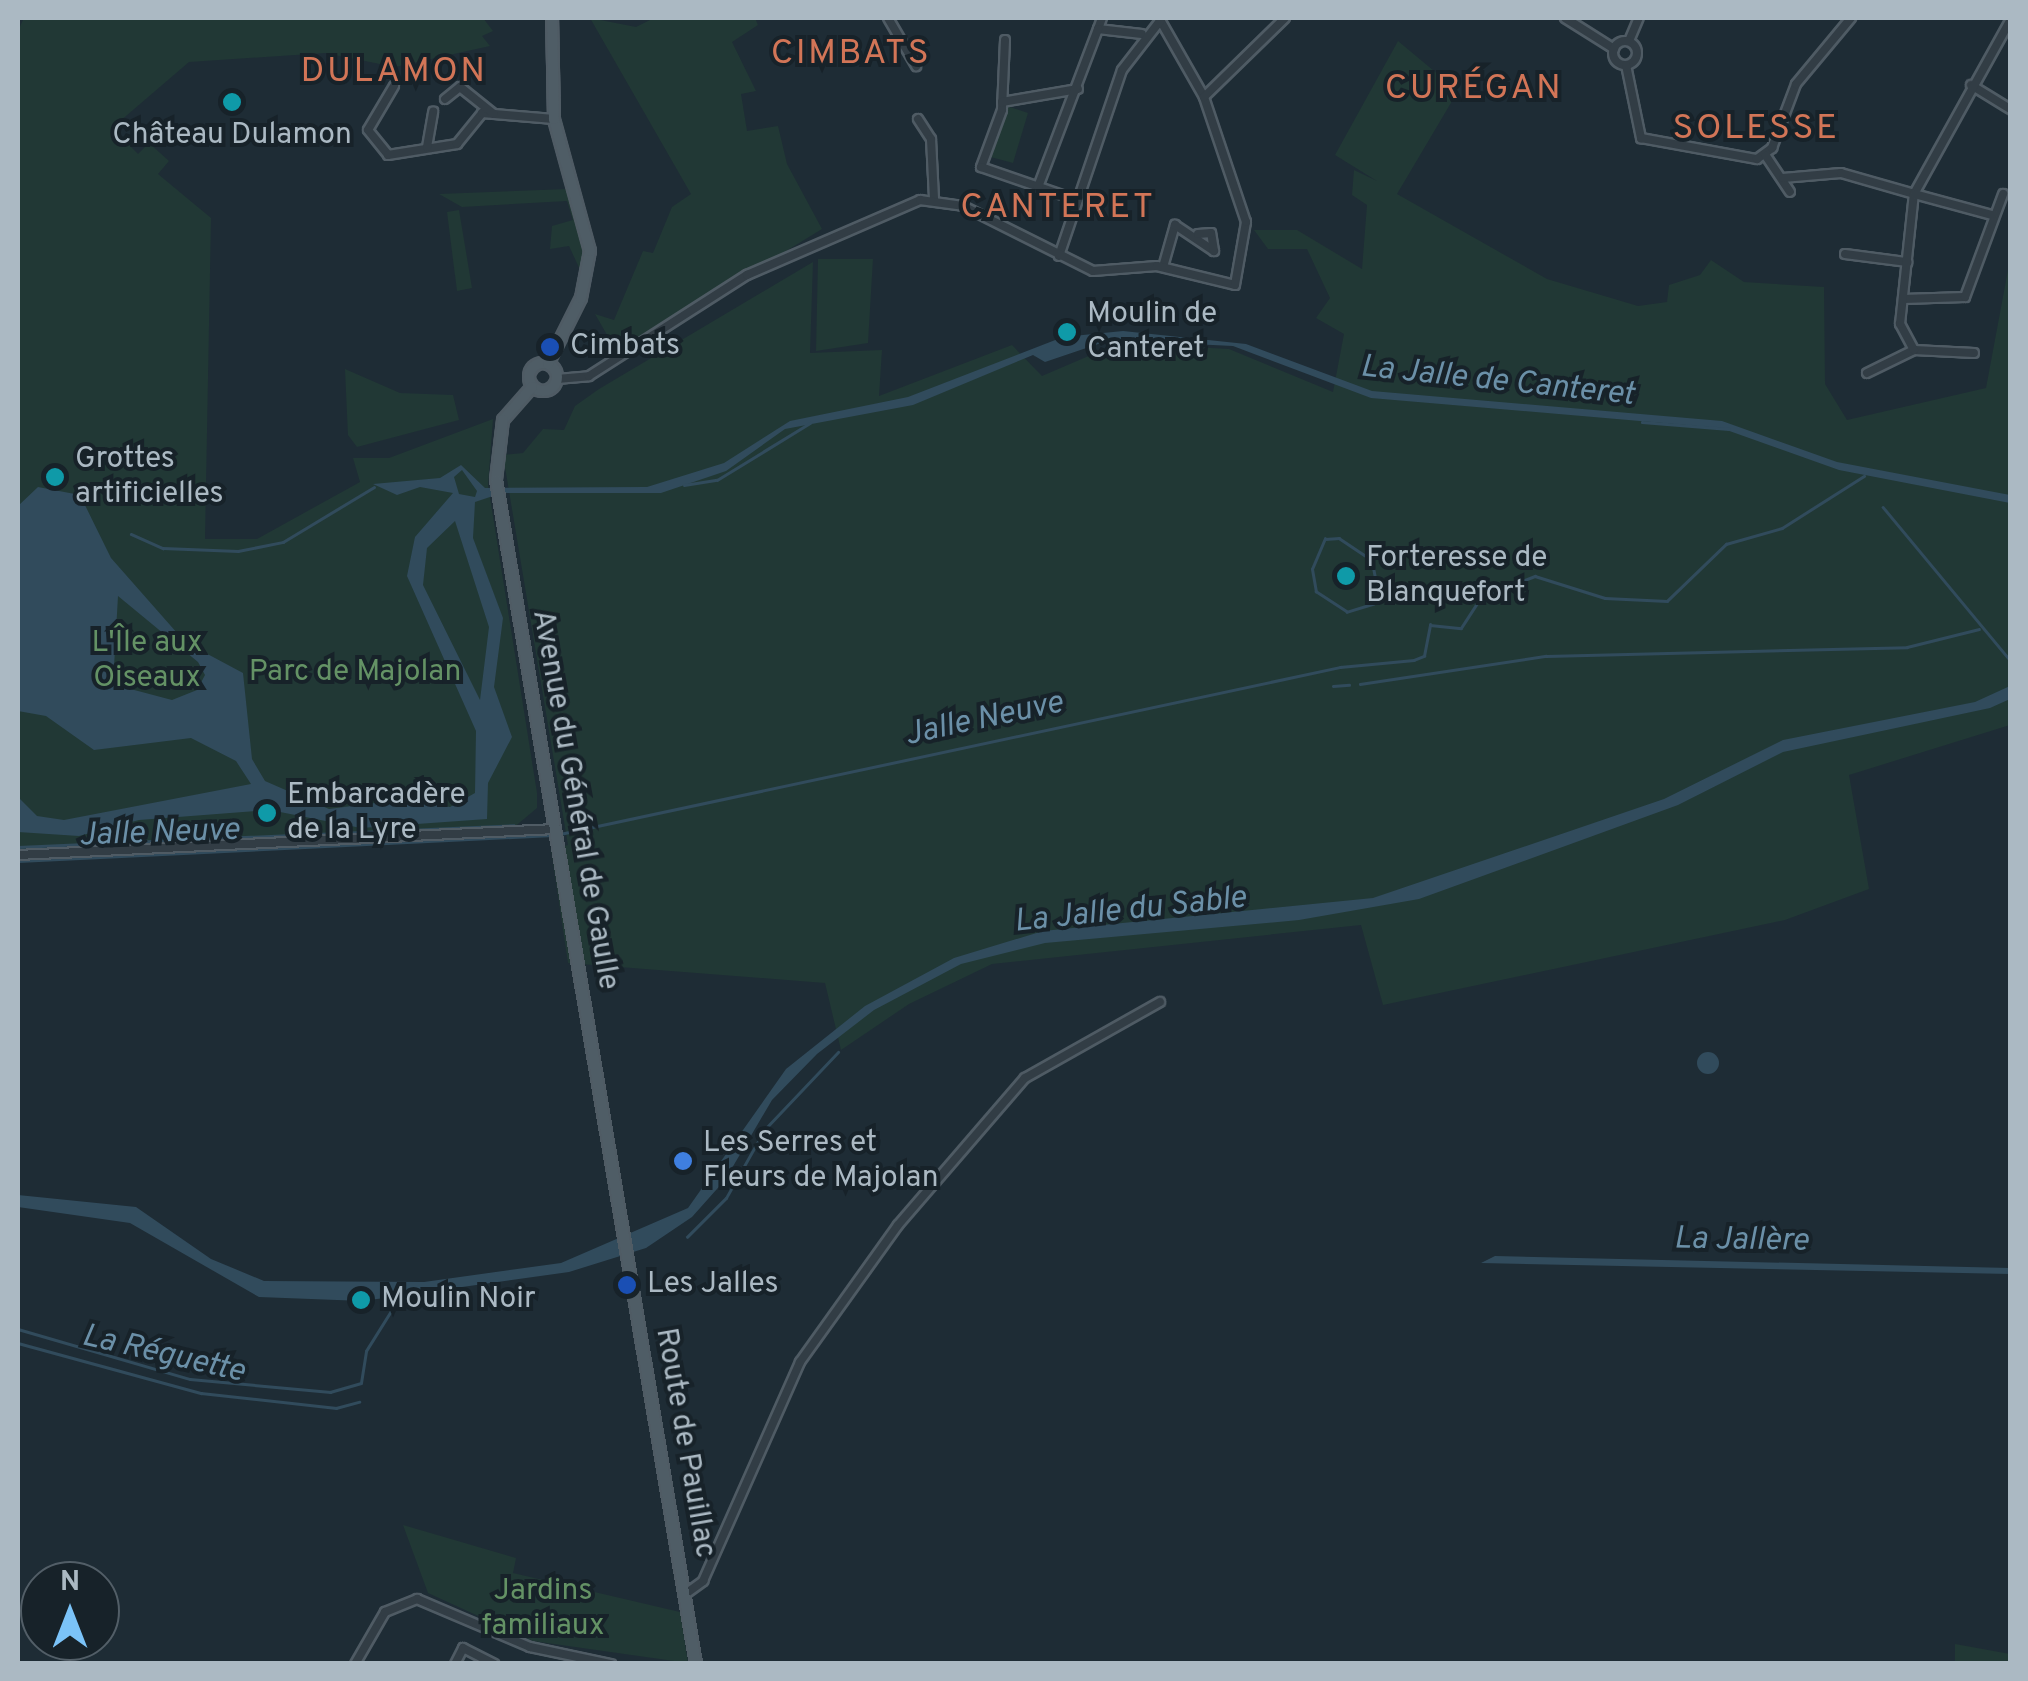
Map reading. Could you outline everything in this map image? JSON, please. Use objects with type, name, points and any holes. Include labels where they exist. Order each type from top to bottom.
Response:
[{"type":"main road","points":[[548,364],[557,378],[550,390],[532,387],[531,369],[548,364],[581,298],[590,251],[554,119],[552,18]]},
{"type":"main road","name":"Avenue du Général de Gaulle","points":[[532,387],[500,430],[496,480],[623,1232]]},
{"type":"main road","name":"Route de Pauillac","points":[[623,1232],[696,1664]]},
{"type":"street","points":[[888,18],[916,66]]},
{"type":"street","points":[[1038,187],[1102,18]]},
{"type":"street","points":[[1204,97],[1285,18]]},
{"type":"street","points":[[1565,18],[1614,49],[1626,64],[1644,140],[1766,156],[1790,192]]},
{"type":"street","points":[[1614,49],[1629,41],[1638,18]]},
{"type":"street","points":[[1766,156],[1788,98],[1850,18]]},
{"type":"street","points":[[557,378],[574,381],[619,360],[733,282],[840,227],[934,199],[1059,256],[1103,273],[1163,267],[1240,283],[1243,207],[1204,97],[1160,19],[1142,34],[1059,256]]},
{"type":"street","points":[[1914,350],[1900,324],[1914,194],[1971,84],[2010,21]]},
{"type":"street","points":[[1098,29],[1142,34]]},
{"type":"street","points":[[1005,40],[1002,102],[981,167],[1077,200]]},
{"type":"street","points":[[1626,64],[1637,55],[1629,41]]},
{"type":"street","points":[[1971,84],[2010,109]]},
{"type":"street","points":[[394,86],[368,130],[372,144],[388,155],[457,144],[482,114],[554,119]]},
{"type":"street","points":[[445,99],[460,88],[497,117]]},
{"type":"street","points":[[1002,102],[1078,89]]},
{"type":"street","points":[[427,147],[433,112]]},
{"type":"street","points":[[918,119],[931,139],[934,199]]},
{"type":"street","points":[[1783,178],[1841,173],[1992,215]]},
{"type":"street","points":[[1903,299],[1965,297],[1992,215],[2003,194]]},
{"type":"street","points":[[1163,267],[1174,225],[1198,234]]},
{"type":"street","points":[[1845,254],[1906,262]]},
{"type":"street","points":[[1866,373],[1914,350],[1974,353]]},
{"type":"street","points":[[18,856],[556,829]]},
{"type":"street","points":[[684,1595],[702,1581],[800,1362],[898,1225],[1025,1078],[1160,1002]]},
{"type":"street","points":[[355,1664],[385,1612],[416,1599],[530,1647],[611,1664]]},
{"type":"street","points":[[454,1664],[463,1648],[494,1664]]},
{"type":"green space","name":"Parc de Majolan","points":[[483,18],[493,31],[482,36],[490,46],[395,67],[325,53],[189,62],[112,128],[138,154],[149,143],[169,161],[158,174],[211,218],[205,539],[257,539],[360,482],[353,458],[389,458],[493,419],[488,485],[537,793],[537,808],[512,829],[18,852],[18,31],[23,20]]},
{"type":"green space","points":[[590,18],[636,27],[654,18],[755,18],[758,25],[732,42],[756,91],[741,94],[747,131],[778,126],[787,164],[822,229],[618,354],[595,314],[614,320],[643,251],[653,253],[672,207],[691,194]]},
{"type":"green space","points":[[1398,41],[1458,91],[1397,194],[1547,279],[1638,306],[1667,302],[1669,285],[1700,275],[1711,260],[1744,282],[1824,287],[1825,384],[1847,420],[1986,388],[2010,259],[2010,725],[1849,775],[1869,889],[1785,920],[1383,1005],[1361,925],[992,964],[909,1004],[841,1050],[825,983],[568,963],[551,849],[568,845],[503,455],[523,453],[543,429],[564,430],[575,406],[599,389],[813,262],[810,353],[882,350],[879,396],[1012,345],[1042,376],[1119,343],[1229,349],[1333,392],[1344,334],[1316,318],[1330,298],[1307,249],[1268,249],[1254,230],[1297,230],[1362,269],[1367,205],[1352,195],[1354,170],[1377,181],[1335,155]]},
{"type":"green space","points":[[1007,106],[1028,113],[1013,163],[987,156]]},
{"type":"green space","points":[[568,189],[582,227],[582,274],[569,246],[550,249],[552,226],[573,220],[567,201],[462,207],[439,194]]},
{"type":"green space","points":[[459,210],[472,288],[457,291],[447,212]]},
{"type":"green space","points":[[818,259],[873,259],[868,343],[816,351]]},
{"type":"green space","points":[[345,369],[400,393],[453,395],[459,420],[357,447],[348,435]]},
{"type":"green space","name":"Jardins familiaux","points":[[403,1525],[516,1558],[513,1573],[680,1612],[688,1663],[533,1641],[428,1593]]},
{"type":"green space","points":[[1955,1644],[2010,1654],[2010,1663],[1955,1663]]},
{"type":"water","points":[[1123,331],[1246,344],[1372,391],[1722,421],[1837,462],[2010,495],[2010,503],[1839,470],[1721,428],[1371,398],[1233,346],[1110,340],[1045,362],[1033,355],[913,405],[785,429],[726,471],[661,493],[502,493],[475,502],[473,538],[503,618],[494,687],[512,737],[488,783],[487,819],[361,828],[270,810],[139,820],[79,836],[18,832],[18,797],[37,816],[64,820],[251,784],[236,761],[191,738],[94,750],[46,716],[18,711],[18,506],[38,487],[80,495],[111,558],[185,642],[243,673],[252,759],[265,781],[329,809],[405,799],[450,807],[475,793],[476,731],[407,576],[415,537],[453,493],[420,487],[397,495],[373,484],[440,478],[461,465],[485,488],[647,487],[724,463],[790,421],[908,397],[1063,337]],"holes":[[[462,470],[477,491],[475,497],[459,494],[454,477]],[[455,521],[489,627],[480,700],[423,585],[427,548]],[[118,596],[198,662],[205,675],[197,690],[172,700],[123,687],[114,667]]]},
{"type":"water","points":[[2010,686],[2010,699],[1990,708],[1783,752],[1678,805],[1419,899],[1299,920],[1045,943],[961,964],[874,1010],[817,1054],[772,1100],[725,1180],[692,1217],[646,1248],[569,1272],[363,1301],[259,1297],[130,1223],[18,1207],[18,1195],[136,1207],[211,1259],[264,1281],[424,1282],[561,1263],[688,1208],[786,1069],[865,1006],[954,958],[1043,931],[1373,898],[1664,799],[1783,740],[1975,702]]},
{"type":"water","points":[[1708,1052],[1716,1055],[1716,1071],[1708,1074],[1700,1071],[1697,1063],[1700,1055]]},
{"type":"water","points":[[1495,1256],[2010,1268],[2010,1274],[1481,1263]]},
{"type":"waterway","name":"La Jalle de Canteret","points":[[1642,422],[1729,429]]},
{"type":"waterway","name":"La Jalle de Canteret","points":[[684,485],[717,480],[810,423]]},
{"type":"waterway","name":"Jalle Neuve","points":[[560,834],[1340,667],[1414,660],[1424,656],[1430,625],[1461,628],[1481,597],[1535,576],[1605,598],[1667,601],[1726,544],[1782,528],[1864,476]]},
{"type":"waterway","points":[[131,534],[163,548],[238,551],[283,542],[374,487]]},
{"type":"waterway","points":[[1883,507],[2010,660]]},
{"type":"waterway","points":[[1374,604],[1347,612],[1316,592],[1312,569],[1325,539],[1339,538],[1372,560],[1379,597]]},
{"type":"waterway","points":[[1360,684],[1546,656],[1907,647],[1979,629]]},
{"type":"waterway","points":[[1333,686],[1349,685]]},
{"type":"waterway","points":[[18,847],[514,825]]},
{"type":"waterway","name":"Jalle Neuve","points":[[18,861],[552,835]]},
{"type":"waterway","points":[[687,1237],[726,1198],[765,1129],[838,1052]]},
{"type":"waterway","points":[[18,1329],[190,1379],[330,1392],[361,1383],[366,1351],[401,1295]]},
{"type":"waterway","name":"La Réguette","points":[[18,1343],[201,1393],[336,1408],[359,1402]]},
{"type":"place","name":"Château Dulamon","points":[[232,102]]},
{"type":"place","name":"Moulin de Canteret","points":[[1067,332]]},
{"type":"place","name":"Cimbats","points":[[550,347]]},
{"type":"place","name":"Grottes artificielles","points":[[55,477]]},
{"type":"place","name":"Forteresse de Blanquefort","points":[[1346,576]]},
{"type":"place","name":"Embarcadère de la Lyre","points":[[267,813]]},
{"type":"place","name":"Les Serres et Fleurs de Majolan","points":[[683,1161]]},
{"type":"place","name":"Les Jalles","points":[[627,1285]]},
{"type":"place","name":"Moulin Noir","points":[[361,1300]]},
{"type":"district","name":"CIMBATS","points":[[851,54]]},
{"type":"district","name":"DULAMON","points":[[394,72]]},
{"type":"district","name":"CURÉGAN","points":[[1474,89]]},
{"type":"district","name":"SOLESSE","points":[[1756,129]]},
{"type":"district","name":"CANTERET","points":[[1058,208]]},
{"type":"park label","name":"L'Île aux Oiseaux","points":[[147,661]]},
{"type":"water label","name":"La Jalle du Sable","points":[[1130,911]]},
{"type":"water label","name":"La Jallère","points":[[1741,1241]]}]
